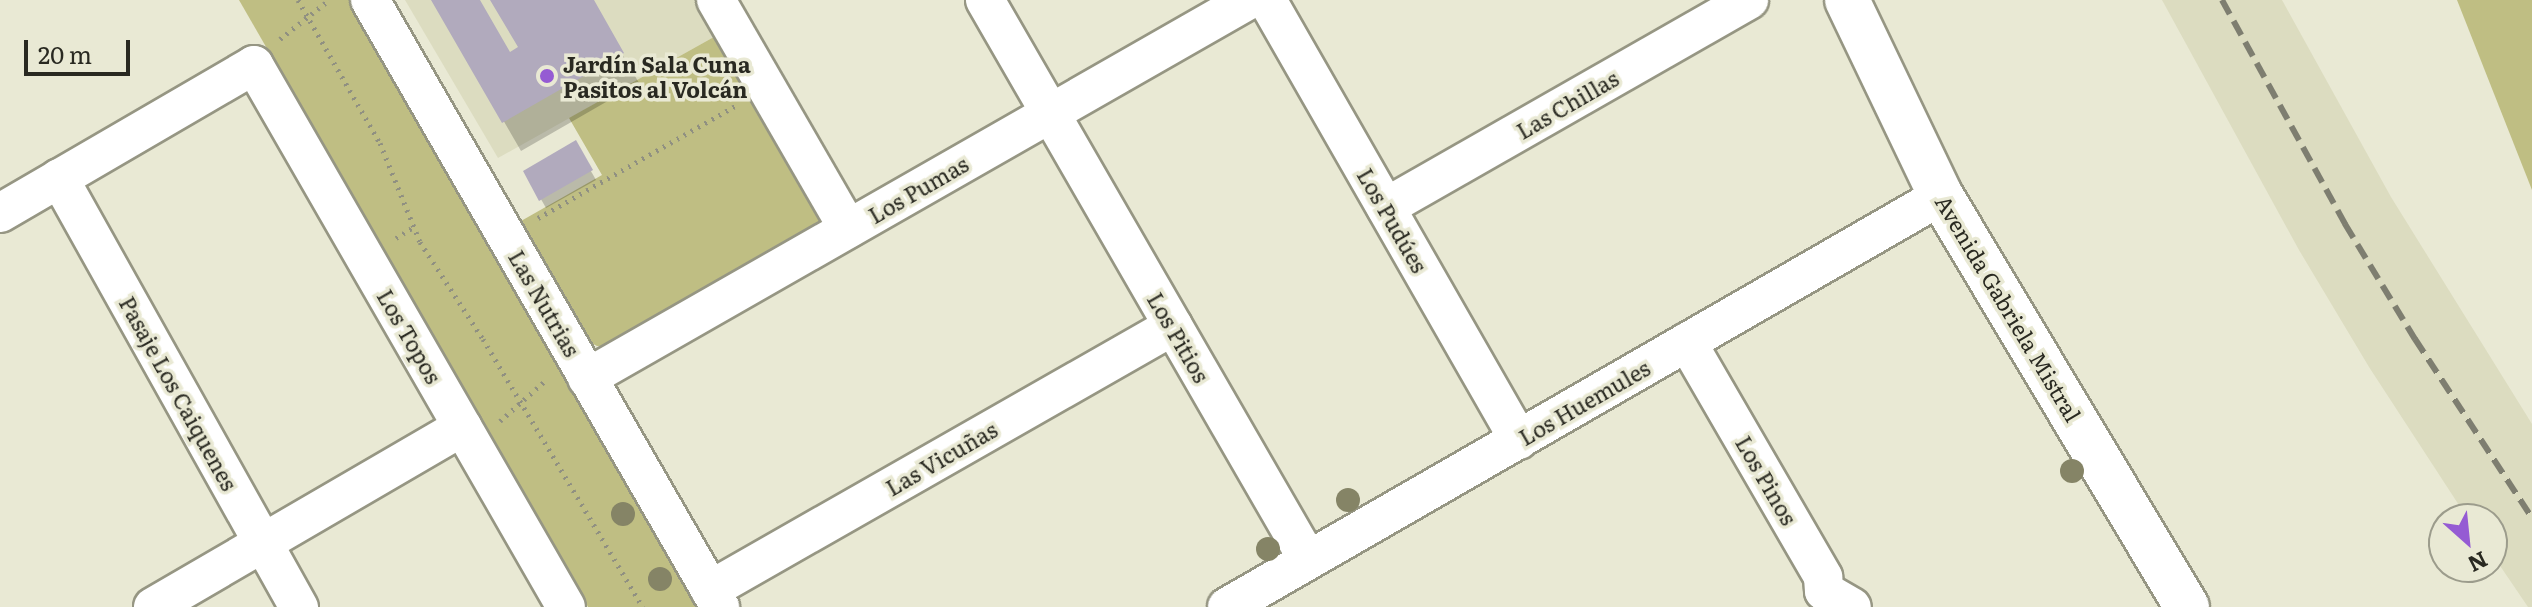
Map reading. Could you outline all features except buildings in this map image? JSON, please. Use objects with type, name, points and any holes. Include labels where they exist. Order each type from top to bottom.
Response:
[{"type":"main road","name":"Avenida Gabriela Mistral","points":[[1847,0],[1941,196],[2187,607]]},
{"type":"street","name":"Las Nutrias","points":[[370,0],[715,599]]},
{"type":"street","points":[[716,0],[848,229]]},
{"type":"street","name":"Los Pitios","points":[[985,0],[1308,560]]},
{"type":"street","name":"Los Pumas","points":[[582,368],[848,229],[1249,0]]},
{"type":"street","name":"Los Pudúes","points":[[1267,0],[1519,440]]},
{"type":"street","name":"Las Chillas","points":[[1386,207],[1749,0]]},
{"type":"street","points":[[0,213],[254,65]]},
{"type":"street","name":"Los Topos","points":[[254,65],[566,607]]},
{"type":"street","name":"Pasaje Los Caiquenes","points":[[59,178],[299,607]]},
{"type":"street","name":"Los Huemules","points":[[1227,607],[1941,196]]},
{"type":"street","name":"Las Vicuñas","points":[[715,599],[1173,326]]},
{"type":"street","name":"Los Pinos","points":[[1687,342],[1823,577],[1829,602]]},
{"type":"street","points":[[153,607],[263,543],[469,439]]},
{"type":"path","points":[[298,0],[380,143],[420,242],[643,607]]},
{"type":"path","points":[[254,65],[329,0]]},
{"type":"path","points":[[506,236],[767,88]]},
{"type":"path","points":[[469,439],[519,401],[582,368]]},
{"type":"shaded area","points":[[239,0],[350,0],[699,607],[588,607]]},
{"type":"shaded area","name":"Jardín Sala Cuna Pasitos al Volcán","points":[[405,0],[702,0],[721,33],[498,158]]},
{"type":"shaded area","points":[[2162,0],[2282,0],[2391,197],[2532,424],[2532,607],[2528,607],[2508,578],[2508,503],[2458,503],[2369,367],[2299,250]]},
{"type":"shaded area","points":[[2457,0],[2532,0],[2532,190]]},
{"type":"shaded area","points":[[721,33],[824,219],[818,226],[607,346],[597,346],[588,341],[521,221],[602,175],[569,118]]},
{"type":"railway","points":[[2222,0],[2345,224],[2415,339],[2532,518]]},
{"type":"place","name":"Jardín Sala Cuna Pasitos al Volcán","points":[[547,76]]}]
